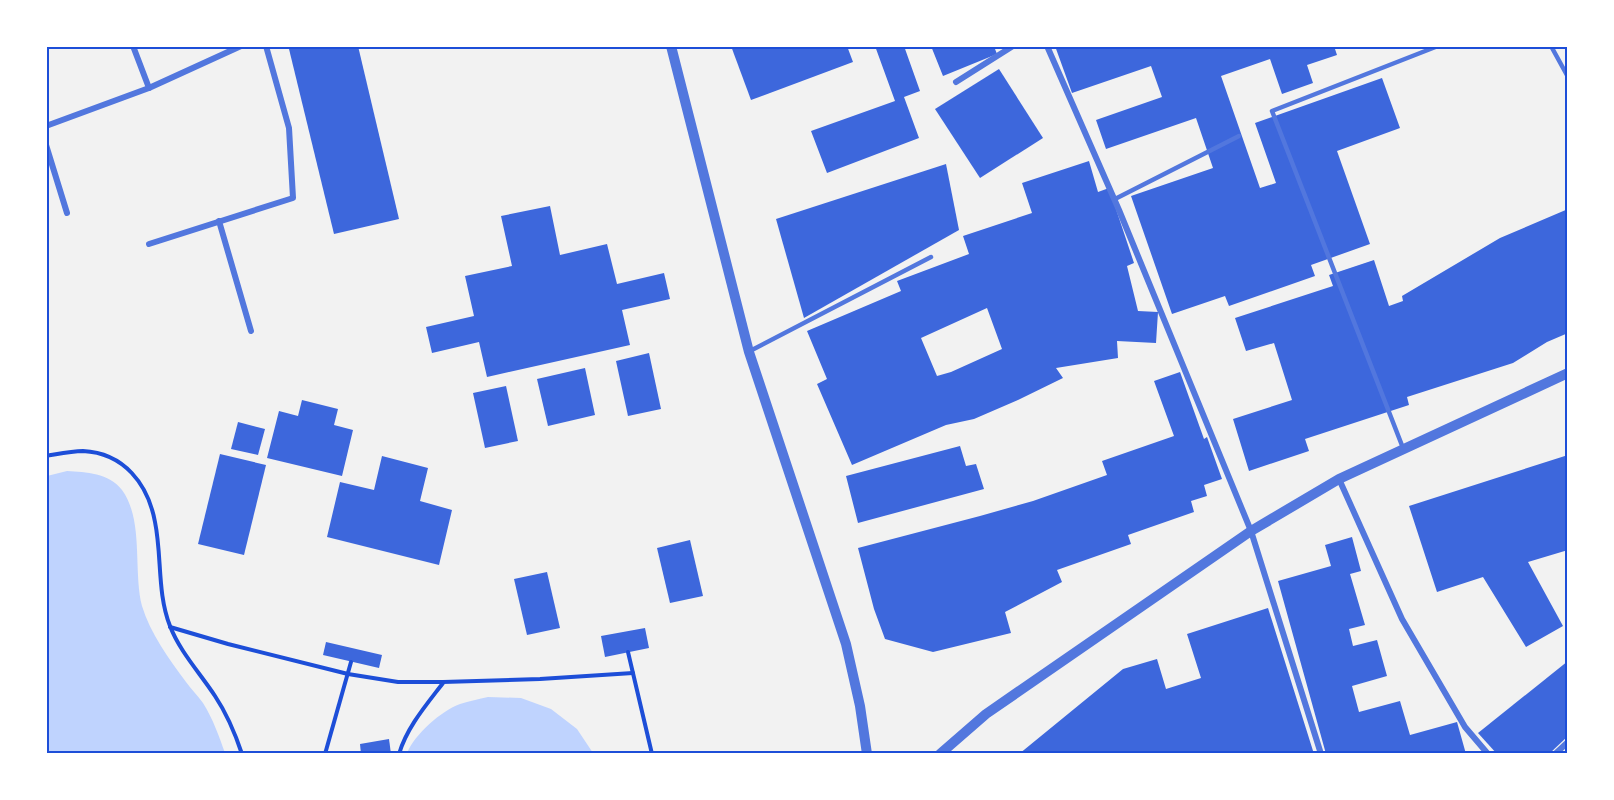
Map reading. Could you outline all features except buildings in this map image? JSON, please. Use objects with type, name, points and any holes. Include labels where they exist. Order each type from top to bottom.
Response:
[{"type":"street","points":[[133,46],[149,88]]},
{"type":"street","points":[[46,126],[149,88],[241,46]]},
{"type":"street","points":[[149,244],[294,198],[290,128],[266,46]]},
{"type":"street","points":[[671,46],[749,352],[846,644],[860,706],[867,753]]},
{"type":"street","points":[[956,82],[1013,46]]},
{"type":"street","points":[[1047,46],[1115,199],[1251,531],[1321,753]]},
{"type":"street","points":[[46,145],[67,213]]},
{"type":"street","points":[[219,221],[250,331]]},
{"type":"street","points":[[940,753],[986,714],[1251,531],[1339,479],[1568,373]]},
{"type":"street","points":[[1339,479],[1402,619],[1466,727],[1488,753]]},
{"type":"street","points":[[1555,753],[1568,742]]},
{"type":"lane","points":[[1403,448],[1272,111],[1438,46]]},
{"type":"lane","points":[[1551,46],[1568,77]]},
{"type":"lane","points":[[1115,199],[1239,136]]},
{"type":"lane","points":[[749,352],[932,257]]},
{"type":"path","points":[[46,456],[83,451],[103,454],[122,463],[136,477],[148,496],[155,521],[163,603],[170,627],[221,706],[242,753]]},
{"type":"path","points":[[170,627],[348,674],[398,681],[540,679],[633,673]]},
{"type":"path","points":[[628,652],[652,753]]},
{"type":"path","points":[[325,753],[351,662]]},
{"type":"path","points":[[399,753],[420,713],[443,682]]},
{"type":"water","points":[[67,471],[89,473],[111,480],[122,490],[129,502],[136,531],[139,592],[145,616],[167,655],[207,709],[225,753],[47,753],[47,476]]},
{"type":"water","points":[[488,697],[521,698],[551,709],[577,729],[593,753],[407,753],[422,731],[445,712],[460,704]]}]
